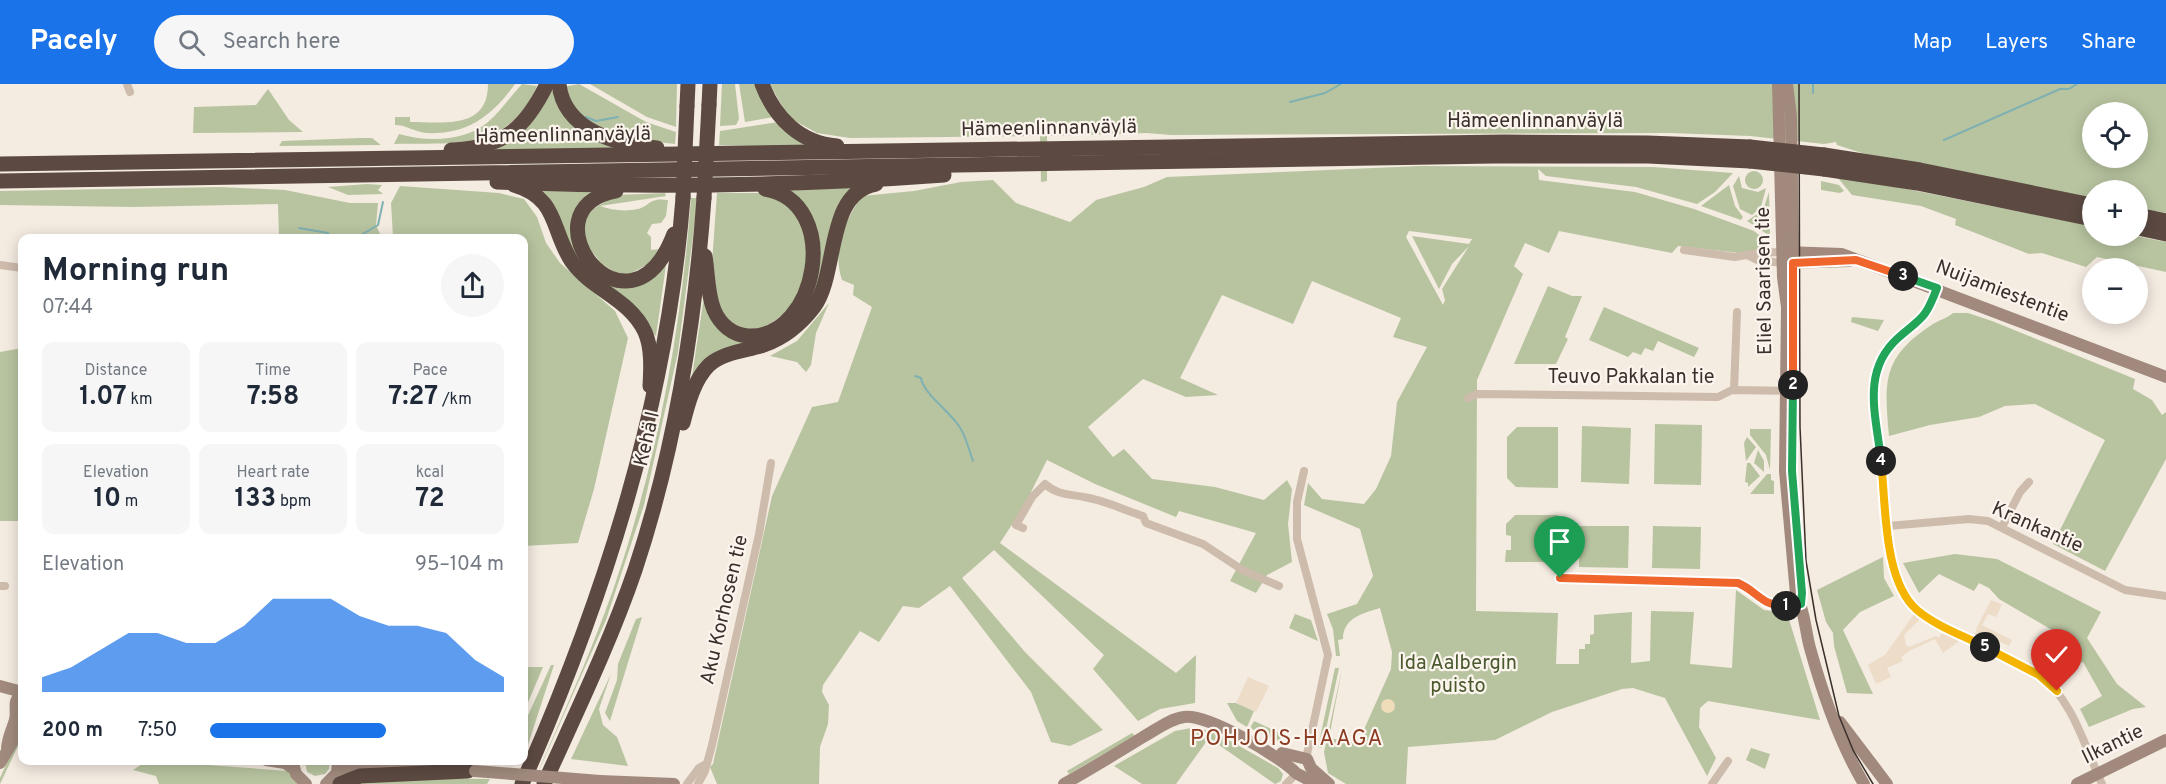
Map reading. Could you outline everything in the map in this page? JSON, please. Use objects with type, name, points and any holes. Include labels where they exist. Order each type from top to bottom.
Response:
[{"type":"highway","points":[[560,84],[569,111],[592,131],[617,141],[666,148],[683,155]]},
{"type":"highway","name":"Kehä I","points":[[544,784],[615,623],[641,548],[667,452],[684,371],[702,231],[710,84]]},
{"type":"highway","points":[[762,84],[767,98],[784,122],[816,142],[915,152]]},
{"type":"highway","points":[[397,157],[430,150],[460,150],[498,141],[525,122],[544,88]]},
{"type":"highway","name":"Kehä I","points":[[522,784],[611,558],[629,498],[650,412],[670,313],[683,198],[687,92]]},
{"type":"highway","name":"Hämeenlinnanväylä","points":[[0,164],[1505,142],[1648,142],[1824,162],[1920,170],[2082,203]]},
{"type":"highway","name":"Hämeenlinnanväylä","points":[[0,181],[1750,154]]},
{"type":"highway","name":"Hämeenlinnanväylä","points":[[1824,162],[2082,217]]},
{"type":"highway","points":[[401,176],[637,187],[744,185],[915,177],[1038,164]]},
{"type":"highway","points":[[667,452],[683,423],[696,384],[708,366],[730,354],[778,339],[800,323],[816,303],[829,273],[839,220],[847,203],[857,192],[871,185],[915,177]]},
{"type":"highway","points":[[499,182],[524,188],[542,200],[556,223],[570,260],[621,303],[638,321],[650,351],[650,412]]},
{"type":"highway","points":[[702,231],[710,297],[723,325],[737,334],[753,336],[771,331],[788,318],[800,303],[812,273],[810,229],[802,210],[786,195],[744,185]]},
{"type":"highway","points":[[637,187],[600,195],[588,202],[582,210],[576,229],[577,238],[585,258],[599,272],[614,280],[630,282],[650,274],[664,259],[681,217]]},
{"type":"highway","points":[[2148,217],[2166,221]]},
{"type":"highway","points":[[2148,230],[2166,234]]},
{"type":"highway","points":[[339,772],[360,776],[472,771]]},
{"type":"main road","points":[[1778,84],[1786,136]]},
{"type":"main road","points":[[1786,136],[1787,84]]},
{"type":"main road","name":"Eliel Saarisen tie","points":[[1786,136],[1789,391],[1801,604],[1809,646],[1832,717],[1864,784]]},
{"type":"main road","name":"Nuijamiestentie","points":[[1788,257],[1835,253],[1937,288],[2166,376]]},
{"type":"main road","points":[[0,686],[18,702]]},
{"type":"main road","points":[[0,695],[18,703]]},
{"type":"main road","name":"Eliel Saarisen tie","points":[[1829,703],[1843,728],[1867,755],[1887,784]]},
{"type":"main road","points":[[0,763],[18,711]]},
{"type":"main road","points":[[1064,784],[1166,724],[1182,717],[1198,717],[1212,722],[1266,752],[1302,767],[1329,784]]},
{"type":"main road","points":[[7,748],[18,732]]},
{"type":"main road","name":"Ilkantie","points":[[2077,784],[2099,779],[2166,740]]},
{"type":"main road","points":[[294,765],[298,778],[306,784]]},
{"type":"main road","points":[[326,784],[339,772],[353,765]]},
{"type":"main road","points":[[438,765],[472,771],[645,784],[674,784]]},
{"type":"main road","points":[[1302,767],[1315,784]]},
{"type":"street","points":[[1684,250],[1735,257],[1749,256],[1757,260],[1788,257]]},
{"type":"street","points":[[0,265],[18,267]]},
{"type":"street","points":[[1937,288],[1926,315],[1888,349],[1874,376],[1872,387],[1892,569],[1910,603],[1933,621],[2039,675],[2052,686],[2067,709],[2099,779]]},
{"type":"street","points":[[1734,390],[1737,312]]},
{"type":"street","name":"Teuvo Pakkalan tie","points":[[1468,398],[1477,394],[1718,398],[1734,390],[1789,391]]},
{"type":"street","name":"Aku Korhosen tie","points":[[698,784],[706,764],[759,534],[771,463]]},
{"type":"street","points":[[1286,784],[1302,767],[1328,655],[1297,539],[1297,502],[1304,471]]},
{"type":"street","points":[[2002,527],[2020,492],[2030,482]]},
{"type":"street","points":[[1023,528],[1016,525],[1032,497],[1045,484],[1052,490],[1070,496],[1084,497],[1143,516],[1146,523],[1203,544],[1244,571],[1279,586]]},
{"type":"street","name":"Krankantie","points":[[1888,526],[1969,519],[2002,527],[2125,590],[2166,597]]},
{"type":"street","points":[[1560,578],[1738,583],[1769,604],[1801,604]]},
{"type":"street","points":[[1712,784],[1728,761]]},
{"type":"street","points":[[687,784],[699,768],[706,764]]},
{"type":"green space","points":[[488,84],[515,84],[488,114],[466,127],[441,133],[426,133],[395,125],[395,117],[410,117],[410,122],[437,123],[462,120],[472,116],[481,109],[486,99]]},
{"type":"green space","points":[[522,84],[537,86],[526,107],[512,122],[495,133],[478,139],[458,142],[394,144],[399,134],[433,139],[457,137],[479,129],[497,113]]},
{"type":"green space","points":[[579,84],[646,122],[676,132],[675,144],[624,138],[582,120],[563,87]]},
{"type":"green space","points":[[590,84],[677,84],[676,127],[647,117]]},
{"type":"green space","points":[[722,84],[735,84],[739,119],[736,125],[720,126]]},
{"type":"green space","points":[[739,84],[757,84],[774,117],[745,122]]},
{"type":"green space","points":[[770,84],[2166,84],[2166,213],[2148,210],[2148,180],[2082,180],[2082,196],[1862,153],[1837,145],[1836,142],[1824,144],[1750,136],[1670,133],[1171,135],[1147,133],[1047,136],[1047,181],[1041,182],[1040,136],[850,138],[817,133],[788,117]]},
{"type":"green space","points":[[268,89],[289,120],[303,132],[193,133],[194,107],[256,105]]},
{"type":"green space","points":[[550,91],[553,91],[563,115],[619,148],[497,152],[496,149],[522,132],[540,109]]},
{"type":"green space","points":[[778,122],[810,147],[719,145],[720,131]]},
{"type":"green space","points":[[372,138],[381,145],[279,146],[282,141]]},
{"type":"green space","name":"Ida Aalbergin puisto","points":[[1419,166],[1653,167],[1733,173],[1715,192],[1697,204],[1636,187],[1546,176],[1538,169],[1539,180],[1635,192],[1694,209],[1754,231],[1764,239],[1766,248],[1740,253],[1678,246],[1672,253],[1559,231],[1549,253],[1525,243],[1514,266],[1523,274],[1477,380],[1476,611],[1558,613],[1556,664],[1579,664],[1579,649],[1585,649],[1585,644],[1590,644],[1590,635],[1594,634],[1594,615],[1632,612],[1631,663],[1650,661],[1651,611],[1694,612],[1690,664],[1732,668],[1736,590],[1764,610],[1787,613],[1820,720],[1708,701],[1700,708],[1699,727],[1716,758],[1707,776],[1665,698],[1633,688],[1622,689],[1552,712],[1495,740],[1408,747],[1406,784],[1346,784],[1328,773],[1324,752],[1342,669],[1329,738],[1358,743],[1391,669],[1392,652],[1380,608],[1361,614],[1350,621],[1346,626],[1343,639],[1338,640],[1340,656],[1336,656],[1333,629],[1327,614],[1357,604],[1373,576],[1360,529],[1304,505],[1308,483],[1322,499],[1364,504],[1376,489],[1391,456],[1397,402],[1427,347],[1393,337],[1401,318],[1312,281],[1293,324],[1222,295],[1180,378],[1218,395],[1186,397],[1143,379],[1088,427],[1113,457],[1124,449],[1152,479],[1215,487],[1264,500],[1287,480],[1292,489],[1288,524],[1292,562],[1267,575],[1256,593],[1230,581],[1256,533],[1179,511],[1176,517],[1095,484],[1047,460],[1024,506],[1000,543],[1176,673],[1196,655],[1195,703],[1160,709],[1138,721],[1093,669],[1104,655],[994,550],[962,578],[1025,652],[1103,730],[1070,746],[1051,742],[1031,692],[950,586],[919,608],[903,606],[879,642],[860,631],[823,685],[822,692],[829,705],[828,724],[820,747],[819,784],[717,784],[710,767],[713,764],[772,496],[812,407],[838,402],[872,307],[853,295],[854,285],[842,280],[839,269],[839,247],[842,236],[850,215],[862,196],[914,191],[961,182],[993,180],[1016,203],[1070,222],[1096,200],[1144,187],[1167,177]],"holes":[[[1409,231],[1472,239],[1469,244],[1412,236],[1439,289],[1452,264],[1469,246],[1442,289],[1445,300],[1443,305],[1406,237]]]},
{"type":"green space","points":[[1754,171],[1760,174],[1763,180],[1760,186],[1754,189],[1748,186],[1745,180],[1748,174]]},
{"type":"green space","points":[[1739,176],[1742,188],[1758,192],[1766,188],[1761,207],[1752,215],[1740,209],[1733,186]]},
{"type":"green space","points":[[1838,178],[1897,187],[2082,224],[2082,246],[2148,246],[2148,238],[2166,242],[2166,272],[2148,268],[2148,258],[2082,258],[2082,266],[2042,253],[2029,254],[1955,225],[1956,219],[1921,206],[1852,195]]},
{"type":"green space","points":[[1821,181],[1839,185],[1844,191],[1840,193],[1821,190]]},
{"type":"green space","points":[[382,185],[378,190],[383,194],[348,195],[328,187]]},
{"type":"green space","points":[[859,185],[847,198],[839,213],[820,281],[814,298],[804,313],[790,327],[776,335],[717,356],[703,367],[691,383],[704,296],[713,317],[721,328],[737,339],[753,341],[769,337],[783,326],[806,296],[817,263],[816,235],[803,202],[783,188]]},
{"type":"green space","points":[[1729,185],[1735,206],[1743,217],[1741,220],[1701,206]]},
{"type":"green space","points":[[400,186],[499,193],[524,199],[537,217],[546,243],[560,263],[615,311],[628,338],[594,489],[578,543],[528,546],[528,234],[393,234],[391,203]]},
{"type":"green space","points":[[220,187],[285,190],[350,203],[378,203],[376,225],[380,234],[279,234],[278,204],[133,207],[0,205],[0,191]]},
{"type":"green space","points":[[532,188],[598,190],[574,218],[606,281],[666,265],[656,336],[585,271]]},
{"type":"green space","points":[[1769,192],[1770,236],[1747,221],[1763,210]]},
{"type":"green space","points":[[665,193],[666,196],[600,206],[628,210],[641,208],[661,199],[668,200],[666,216],[661,223],[652,224],[647,233],[651,237],[651,250],[660,249],[657,260],[623,277],[602,264],[581,238],[583,215],[616,195]]},
{"type":"green space","points":[[717,193],[765,193],[790,203],[807,236],[805,281],[789,310],[763,329],[740,329],[719,311],[712,263]]},
{"type":"green space","points":[[691,198],[698,198],[678,352],[644,505],[606,620],[533,784],[604,615],[629,542],[642,494],[665,397],[674,347]]},
{"type":"green space","points":[[1548,286],[1572,296],[1582,296],[1565,337],[1568,339],[1556,364],[1514,364]]},
{"type":"green space","points":[[829,303],[816,333],[811,365],[806,372],[797,362],[770,356],[797,341]]},
{"type":"green space","points":[[1604,307],[1699,348],[1694,357],[1658,341],[1653,351],[1645,348],[1641,355],[1633,352],[1628,357],[1589,340]]},
{"type":"green space","points":[[1953,313],[1968,313],[1992,321],[2135,379],[2133,389],[2152,400],[2162,415],[2166,412],[2166,459],[2105,571],[2053,544],[2105,440],[2035,404],[2005,406],[1979,417],[1930,425],[1889,436],[1887,385],[1895,359],[1916,336]]},
{"type":"green space","points":[[1852,317],[1884,320],[1878,331],[1851,322]]},
{"type":"green space","points":[[18,349],[18,521],[0,521],[0,352]]},
{"type":"green space","points":[[1655,424],[1702,425],[1701,485],[1654,484]]},
{"type":"green space","points":[[1582,426],[1631,428],[1629,484],[1581,482]]},
{"type":"green space","points":[[1517,427],[1558,427],[1558,488],[1516,487],[1507,478],[1507,437]]},
{"type":"green space","points":[[1750,429],[1771,429],[1770,470],[1766,455],[1750,435]]},
{"type":"green space","points":[[1747,437],[1756,447],[1746,461],[1744,443]]},
{"type":"green space","points":[[1758,450],[1764,461],[1764,472],[1754,463]]},
{"type":"green space","points":[[1747,463],[1750,463],[1760,476],[1748,487],[1748,483],[1745,482]]},
{"type":"green space","points":[[1767,474],[1771,474],[1771,480],[1774,481],[1774,494],[1750,494]]},
{"type":"green space","points":[[1515,515],[1558,515],[1558,562],[1505,562],[1506,550],[1511,550],[1511,536],[1506,535],[1506,524]]},
{"type":"green space","points":[[1580,526],[1629,526],[1628,568],[1579,567]]},
{"type":"green space","points":[[1653,526],[1701,527],[1700,569],[1652,568]]},
{"type":"green space","points":[[1955,554],[1997,559],[2101,612],[2087,638],[2117,684],[2146,707],[2133,709],[2089,727],[2080,709],[2102,696],[2083,662],[2054,674],[2069,640],[1999,599],[1989,588],[1979,583],[1974,591],[1939,574],[1919,593],[1903,563]]},
{"type":"green space","points":[[1883,557],[1884,578],[1894,596],[1860,612],[1843,630],[1873,694],[1847,693],[1834,646],[1833,633],[1826,622],[1817,590]]},
{"type":"green space","points":[[1295,614],[1311,620],[1318,641],[1289,628]]},
{"type":"green space","points":[[642,617],[610,721],[605,713],[617,680],[618,664],[636,619]]},
{"type":"green space","points":[[551,665],[554,665],[528,745],[528,715]]},
{"type":"green space","points":[[528,667],[543,667],[528,703]]},
{"type":"green space","points":[[1335,668],[1339,668],[1322,748],[1318,747]]},
{"type":"green space","points":[[611,674],[599,709],[603,725],[617,737],[628,766],[571,759]]},
{"type":"green space","points":[[1227,703],[1236,703],[1254,711],[1247,727],[1237,721]]},
{"type":"green space","points":[[1254,721],[1282,734],[1279,742],[1250,728]]},
{"type":"green space","points":[[1197,727],[1220,735],[1278,768],[1283,774],[1281,781],[1275,784],[1209,738],[1176,784],[1142,784],[1114,766],[1175,731]]},
{"type":"green space","points":[[1132,733],[1135,736],[1069,774],[1067,771]]},
{"type":"green space","points":[[18,738],[18,746],[0,784],[0,778]]},
{"type":"green space","points":[[1751,748],[1770,754],[1765,769],[1746,760]]},
{"type":"green space","points":[[140,765],[208,765],[288,771],[299,784],[159,784],[156,776],[133,770]]},
{"type":"green space","points":[[306,765],[330,765],[325,774],[315,776],[307,772]]},
{"type":"green space","points":[[377,778],[490,779],[487,784],[350,784]]},
{"type":"sand","points":[[1388,699],[1393,701],[1395,706],[1393,711],[1388,713],[1383,711],[1381,706],[1383,701]]},
{"type":"shaded area","points":[[1991,600],[2002,604],[1996,617],[1988,614],[1982,625],[2012,640],[2009,646],[1990,637],[1983,646],[1973,641],[1977,627]]},
{"type":"shaded area","points":[[1917,610],[1924,615],[1904,635],[1906,645],[1909,647],[1936,636],[1939,638],[1946,627],[1965,637],[1943,653],[1935,639],[1909,651],[1901,657],[1903,661],[1887,668],[1891,677],[1876,684],[1868,665],[1885,655]]},
{"type":"shaded area","points":[[1248,677],[1269,686],[1256,712],[1236,703]]},
{"type":"waterway","points":[[1290,102],[1325,93],[1341,84]]},
{"type":"waterway","points":[[1813,84],[1813,93]]},
{"type":"waterway","points":[[1944,140],[2060,89],[2069,89],[2077,84]]},
{"type":"waterway","points":[[586,117],[596,121],[618,117]]},
{"type":"waterway","points":[[532,136],[572,135]]},
{"type":"waterway","points":[[363,234],[378,225],[383,202]]},
{"type":"waterway","points":[[299,228],[328,234]]},
{"type":"waterway","points":[[915,376],[921,378],[926,390],[955,420],[973,461]]},
{"type":"tram line","points":[[1799,84],[1800,427],[1806,561],[1816,620],[1839,716],[1853,750],[1873,784]]},
{"type":"district","name":"POHJOIS-HAAGA","points":[[1287,739]]},
{"type":"route","points":[[1560,578],[1720,581],[1743,585],[1754,596],[1775,606],[1801,604],[1792,471],[1793,263],[1856,260],[1937,288],[1926,315],[1897,339],[1881,358],[1876,367],[1872,387],[1889,548],[1892,569],[1897,580],[1910,603],[1924,615],[2039,675],[2057,691]]}]
